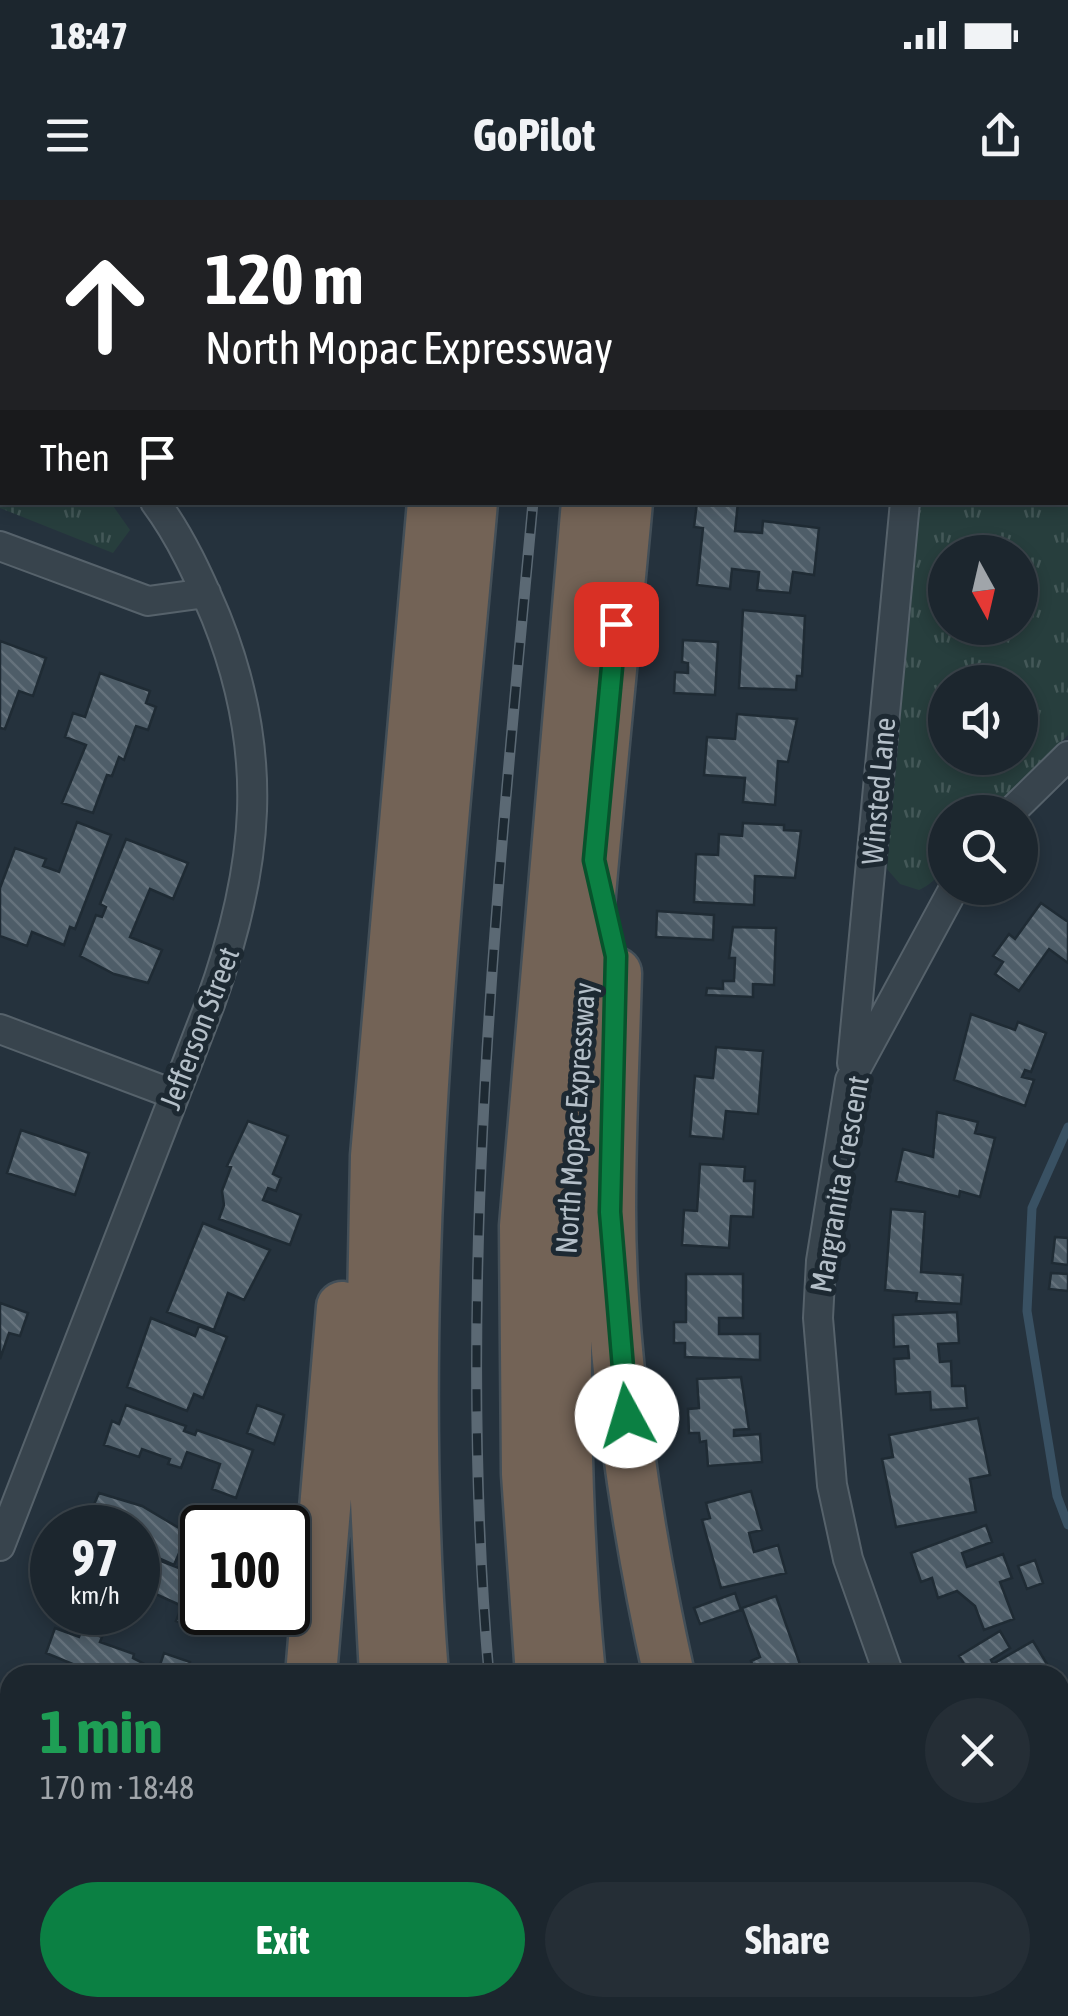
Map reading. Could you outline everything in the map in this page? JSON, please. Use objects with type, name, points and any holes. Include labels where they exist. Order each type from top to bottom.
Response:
[{"type":"highway","points":[[384,1665],[371,1405],[376,1156],[433,505]]},
{"type":"highway","points":[[423,1665],[412,1381],[419,1097],[472,505]]},
{"type":"highway","points":[[540,1665],[527,1474],[525,1226],[587,505]]},
{"type":"highway","name":"North Mopac Expressway","points":[[579,1665],[565,1471],[566,1194],[627,505]]},
{"type":"highway","points":[[594,860],[616,956],[610,1212],[620,1352],[634,1481],[667,1665]]},
{"type":"highway","points":[[312,1665],[341,1310],[376,1156]]},
{"type":"street","name":"Jefferson Street","points":[[3,1528],[235,936],[250,866],[254,794],[250,734],[238,672],[206,593],[157,505]]},
{"type":"street","name":"Winsted Lane","points":[[850,1080],[905,505]]},
{"type":"street","points":[[0,546],[148,602],[206,593]]},
{"type":"street","points":[[1028,795],[1068,756]]},
{"type":"street","name":"Margranita Crescent","points":[[885,1665],[848,1559],[832,1485],[820,1353],[821,1261],[850,1080],[945,905]]},
{"type":"street","points":[[0,1029],[173,1094]]},
{"type":"green space","points":[[112,505],[130,530],[113,553],[0,508]]},
{"type":"green space","points":[[919,505],[1068,505],[1068,735],[1038,765],[1038,665],[928,665],[928,775],[1029,775],[1009,795],[928,795],[928,885],[919,890],[900,884],[887,869]]},
{"type":"building","points":[[697,505],[738,505],[735,531],[762,533],[763,521],[819,528],[814,575],[793,572],[790,593],[757,590],[759,572],[732,569],[730,589],[697,585],[703,528],[694,527]]},
{"type":"building","points":[[743,610],[805,616],[802,676],[797,676],[796,690],[739,688]]},
{"type":"building","points":[[683,640],[718,642],[715,695],[674,693],[675,672],[688,673],[688,663],[682,662]]},
{"type":"building","points":[[0,641],[46,658],[33,696],[19,691],[5,729],[0,728]]},
{"type":"building","points":[[100,673],[150,691],[146,703],[156,707],[148,730],[136,726],[124,760],[119,757],[112,776],[107,775],[93,813],[62,803],[86,745],[65,737],[73,713],[85,717]]},
{"type":"building","points":[[737,714],[797,719],[788,762],[778,761],[775,805],[743,802],[745,778],[704,775],[707,737],[735,739]]},
{"type":"building","points":[[77,822],[111,835],[75,929],[70,927],[64,945],[32,932],[27,946],[0,936],[0,888],[15,848],[46,859],[43,866],[59,872]]},
{"type":"building","points":[[743,823],[784,825],[784,830],[801,831],[795,878],[755,876],[754,905],[694,902],[696,854],[718,855],[719,834],[742,836]]},
{"type":"building","points":[[126,839],[188,863],[173,899],[150,889],[130,937],[162,950],[148,983],[114,974],[80,956],[96,915],[102,917],[106,907],[100,904]]},
{"type":"building","points":[[1041,903],[1068,922],[1068,963],[1049,949],[1019,991],[995,974],[1003,962],[993,956],[1009,934],[1015,939]]},
{"type":"building","points":[[657,911],[714,915],[713,940],[656,937]]},
{"type":"building","points":[[733,927],[776,928],[774,985],[753,984],[753,997],[706,995],[707,988],[723,989],[723,981],[734,981],[735,958],[729,958]]},
{"type":"building","points":[[971,1014],[1015,1030],[1018,1022],[1046,1033],[1031,1072],[1025,1070],[1022,1077],[1034,1080],[1025,1106],[954,1080]]},
{"type":"building","points":[[716,1047],[763,1051],[758,1114],[726,1111],[723,1139],[690,1136],[695,1076],[713,1078]]},
{"type":"building","points":[[937,1112],[978,1122],[975,1133],[995,1138],[980,1197],[960,1191],[959,1197],[896,1181],[903,1149],[933,1157]]},
{"type":"building","points":[[248,1121],[288,1136],[273,1174],[281,1178],[276,1191],[268,1188],[263,1200],[301,1215],[290,1245],[219,1219],[224,1205],[222,1191],[231,1167],[227,1166]]},
{"type":"building","points":[[21,1130],[89,1153],[75,1195],[7,1173]]},
{"type":"building","points":[[700,1164],[745,1167],[744,1181],[755,1181],[753,1217],[731,1216],[729,1248],[682,1245],[684,1210],[697,1211]]},
{"type":"building","points":[[891,1209],[925,1212],[921,1272],[963,1275],[961,1304],[916,1301],[917,1293],[885,1290]]},
{"type":"building","points":[[203,1223],[270,1250],[244,1300],[228,1293],[214,1330],[167,1312]]},
{"type":"building","points":[[1055,1237],[1068,1238],[1068,1265],[1052,1263]]},
{"type":"building","points":[[1051,1273],[1068,1274],[1068,1291],[1049,1289]]},
{"type":"building","points":[[686,1274],[743,1274],[743,1318],[719,1318],[719,1334],[760,1334],[760,1360],[685,1357],[685,1343],[674,1343],[674,1322],[686,1322]]},
{"type":"building","points":[[0,1303],[28,1313],[20,1336],[9,1333],[0,1359]]},
{"type":"building","points":[[957,1312],[959,1343],[938,1344],[940,1362],[951,1361],[952,1386],[965,1386],[967,1408],[931,1410],[930,1392],[896,1394],[894,1359],[909,1358],[908,1346],[894,1347],[893,1315]]},
{"type":"building","points":[[151,1318],[195,1336],[199,1326],[227,1337],[203,1398],[194,1394],[187,1411],[127,1387]]},
{"type":"building","points":[[741,1377],[749,1429],[734,1430],[734,1436],[760,1434],[762,1462],[708,1466],[706,1441],[700,1442],[699,1433],[689,1433],[688,1409],[699,1408],[697,1379]]},
{"type":"building","points":[[126,1405],[186,1426],[184,1431],[195,1435],[197,1430],[253,1450],[236,1498],[212,1489],[220,1464],[187,1452],[181,1468],[168,1464],[170,1459],[142,1449],[139,1457],[104,1445],[112,1421],[119,1424]]},
{"type":"building","points":[[257,1405],[284,1415],[274,1444],[247,1433]]},
{"type":"building","points":[[978,1418],[990,1475],[970,1479],[976,1512],[896,1527],[882,1459],[893,1457],[889,1435]]},
{"type":"building","points":[[751,1491],[762,1530],[749,1533],[754,1552],[778,1545],[786,1573],[721,1588],[702,1520],[710,1518],[706,1503]]},
{"type":"building","points":[[99,1493],[139,1505],[94,1505]]},
{"type":"building","points":[[160,1517],[180,1529],[180,1551],[174,1565],[160,1559]]},
{"type":"building","points":[[986,1525],[992,1542],[962,1553],[967,1567],[1003,1554],[1012,1578],[1000,1582],[1014,1619],[984,1630],[975,1606],[957,1591],[938,1598],[932,1578],[921,1582],[911,1553]]},
{"type":"building","points":[[1035,1560],[1043,1583],[1027,1589],[1018,1566]]},
{"type":"building","points":[[160,1561],[180,1568],[180,1605],[160,1596]]},
{"type":"building","points":[[735,1593],[741,1610],[700,1624],[694,1608]]},
{"type":"building","points":[[776,1596],[800,1665],[752,1665],[751,1661],[760,1657],[742,1608]]},
{"type":"building","points":[[1000,1631],[1010,1648],[991,1660],[993,1664],[1033,1641],[1048,1665],[965,1665],[959,1656]]},
{"type":"building","points":[[52,1635],[97,1635],[102,1637],[100,1642],[134,1654],[133,1658],[146,1665],[75,1665],[46,1653]]},
{"type":"building","points":[[164,1653],[190,1662],[190,1665],[160,1665]]},
{"type":"waterway","points":[[1068,1127],[1032,1208],[1027,1311],[1057,1496],[1068,1525]]},
{"type":"railway","points":[[488,1665],[476,1382],[478,1235],[494,941],[533,505]]},
{"type":"route","points":[[616,624],[594,860],[616,956],[610,1212],[627,1416]]}]
